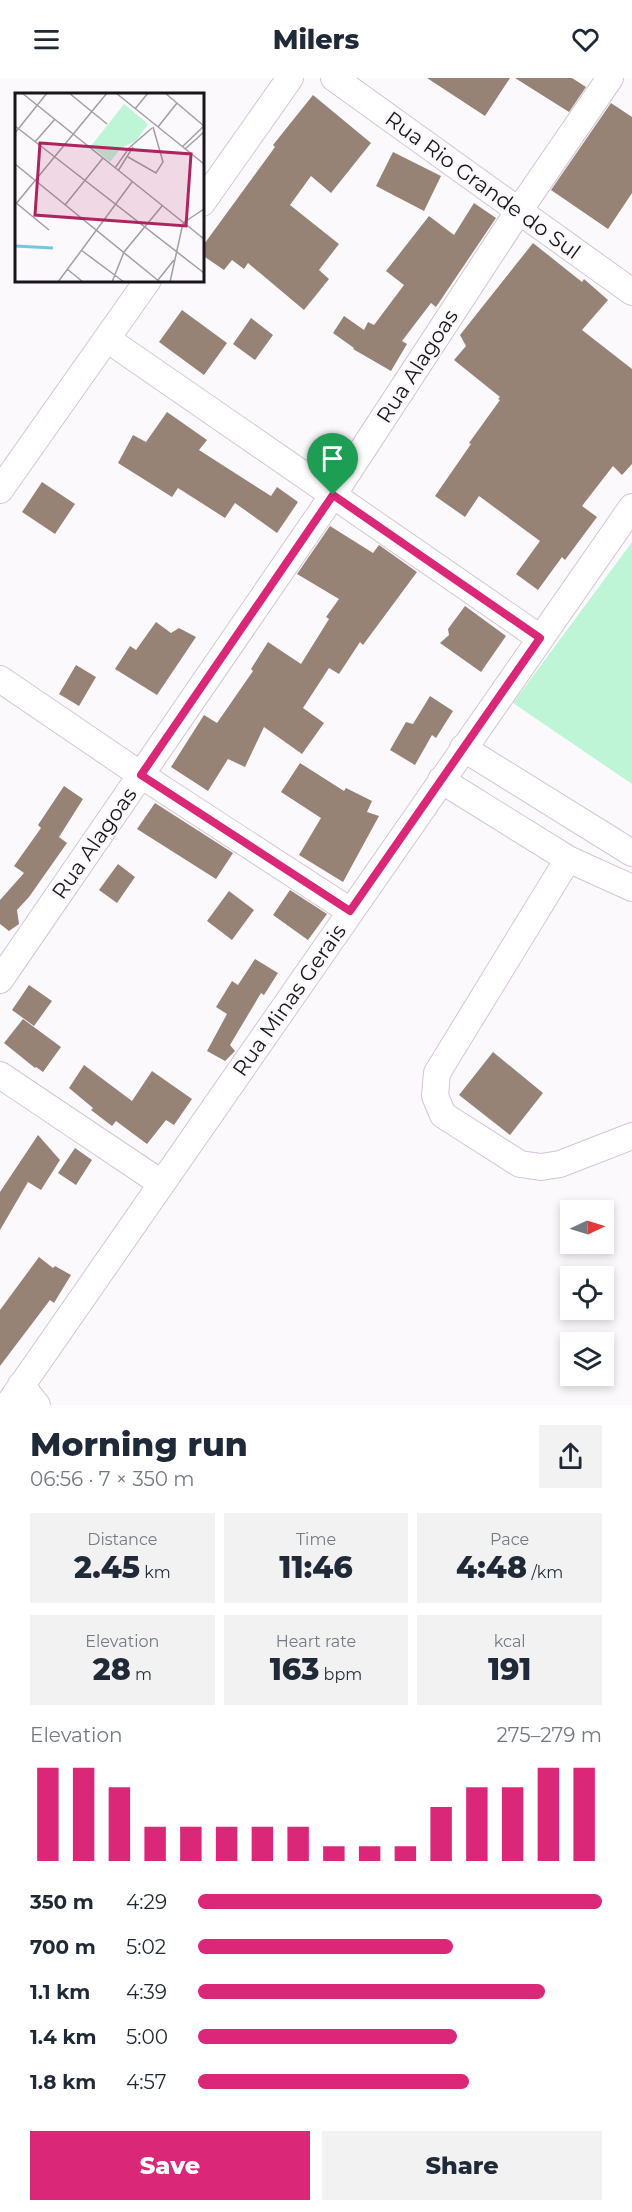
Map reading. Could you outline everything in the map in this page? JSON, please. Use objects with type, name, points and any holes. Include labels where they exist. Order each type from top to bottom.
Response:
[{"type":"street","points":[[204,200],[290,78]]},
{"type":"street","name":"Rua Rio Grande do Sul","points":[[334,78],[632,292]]},
{"type":"street","name":"Rua Alagoas","points":[[0,980],[333,495],[518,212],[610,78]]},
{"type":"street","points":[[0,490],[147,282]]},
{"type":"street","points":[[107,339],[540,638]]},
{"type":"street","name":"Rua Minas Gerais","points":[[10,1390],[160,1184],[632,507]]},
{"type":"street","points":[[0,679],[141,775],[350,911]]},
{"type":"street","points":[[462,748],[632,853]]},
{"type":"street","points":[[441,780],[568,859],[632,888]]},
{"type":"street","points":[[568,859],[436,1073],[435,1096],[443,1115],[520,1164],[541,1167],[560,1164],[632,1136]]},
{"type":"street","points":[[0,1075],[160,1184]]},
{"type":"street","points":[[10,1390],[37,1405]]},
{"type":"green space","points":[[632,542],[632,784],[513,703]]},
{"type":"building","points":[[427,78],[510,78],[485,116]]},
{"type":"building","points":[[515,78],[572,78],[586,87],[569,112]]},
{"type":"building","points":[[313,95],[371,143],[331,193],[311,176],[290,205],[339,244],[319,270],[329,279],[304,310],[248,263],[244,269],[232,260],[224,270],[204,256],[204,244],[275,147],[273,145]]},
{"type":"building","points":[[611,103],[632,117],[632,193],[608,229],[551,190]]},
{"type":"building","points":[[393,152],[441,176],[424,211],[376,186]]},
{"type":"building","points":[[474,203],[496,218],[436,307],[431,303],[402,341],[407,344],[391,371],[353,349],[333,333],[344,316],[364,330],[368,322],[374,325],[404,285],[386,271],[429,216],[454,235]]},
{"type":"building","points":[[533,243],[582,282],[584,279],[608,300],[582,330],[632,369],[632,464],[622,475],[613,466],[582,506],[597,517],[565,560],[562,557],[538,590],[516,574],[540,541],[479,496],[465,517],[435,496],[500,400],[498,399],[500,397],[454,360],[466,346],[460,335]]},
{"type":"building","points":[[182,310],[227,343],[204,375],[159,342]]},
{"type":"building","points":[[251,318],[273,335],[255,360],[233,344]]},
{"type":"building","points":[[167,412],[207,440],[199,450],[271,496],[277,487],[298,502],[277,533],[235,503],[225,518],[178,488],[172,497],[118,463],[133,435],[146,442]]},
{"type":"building","points":[[42,482],[75,504],[55,534],[22,512]]},
{"type":"building","points":[[330,526],[373,553],[379,545],[417,572],[363,645],[360,642],[339,674],[329,668],[303,708],[324,723],[302,754],[264,727],[245,767],[228,759],[208,791],[171,767],[204,715],[217,723],[253,671],[251,669],[268,642],[301,664],[329,619],[326,617],[339,599],[297,574]]},
{"type":"building","points":[[465,606],[506,636],[481,672],[440,643],[449,635],[448,629]]},
{"type":"building","points":[[156,622],[171,633],[179,628],[196,637],[157,695],[115,669],[130,646],[136,650]]},
{"type":"building","points":[[76,665],[96,677],[79,706],[59,694]]},
{"type":"building","points":[[430,696],[453,711],[436,738],[432,735],[415,765],[390,750],[406,722],[413,724]]},
{"type":"building","points":[[300,763],[344,791],[346,788],[372,801],[367,812],[379,816],[343,882],[299,855],[321,818],[281,792]]},
{"type":"building","points":[[64,786],[83,799],[59,837],[67,843],[29,897],[17,910],[19,924],[9,931],[0,924],[0,900],[24,873],[14,866],[41,828],[38,825]]},
{"type":"building","points":[[155,803],[233,853],[216,879],[137,829]]},
{"type":"building","points":[[118,864],[135,877],[117,903],[99,890]]},
{"type":"building","points":[[290,890],[327,914],[308,940],[273,915]]},
{"type":"building","points":[[229,891],[254,910],[232,940],[207,921]]},
{"type":"building","points":[[255,959],[278,973],[264,995],[261,993],[230,1045],[235,1051],[225,1061],[207,1051],[227,1014],[216,1007],[232,981],[238,985]]},
{"type":"building","points":[[29,985],[52,1001],[34,1026],[12,1010]]},
{"type":"building","points":[[23,1019],[61,1047],[43,1072],[4,1043]]},
{"type":"building","points":[[493,1052],[543,1093],[510,1135],[459,1095]]},
{"type":"building","points":[[84,1065],[132,1101],[152,1071],[192,1099],[174,1125],[166,1120],[147,1144],[116,1121],[112,1126],[91,1110],[93,1108],[69,1088]]},
{"type":"building","points":[[38,1135],[60,1160],[41,1190],[28,1182],[0,1230],[0,1192]]},
{"type":"building","points":[[75,1148],[92,1160],[76,1185],[58,1173]]},
{"type":"building","points":[[39,1257],[53,1268],[55,1266],[71,1275],[54,1303],[50,1300],[0,1366],[0,1310]]},
{"type":"route","points":[[333,495],[540,638],[350,911],[141,775],[333,495]]}]
